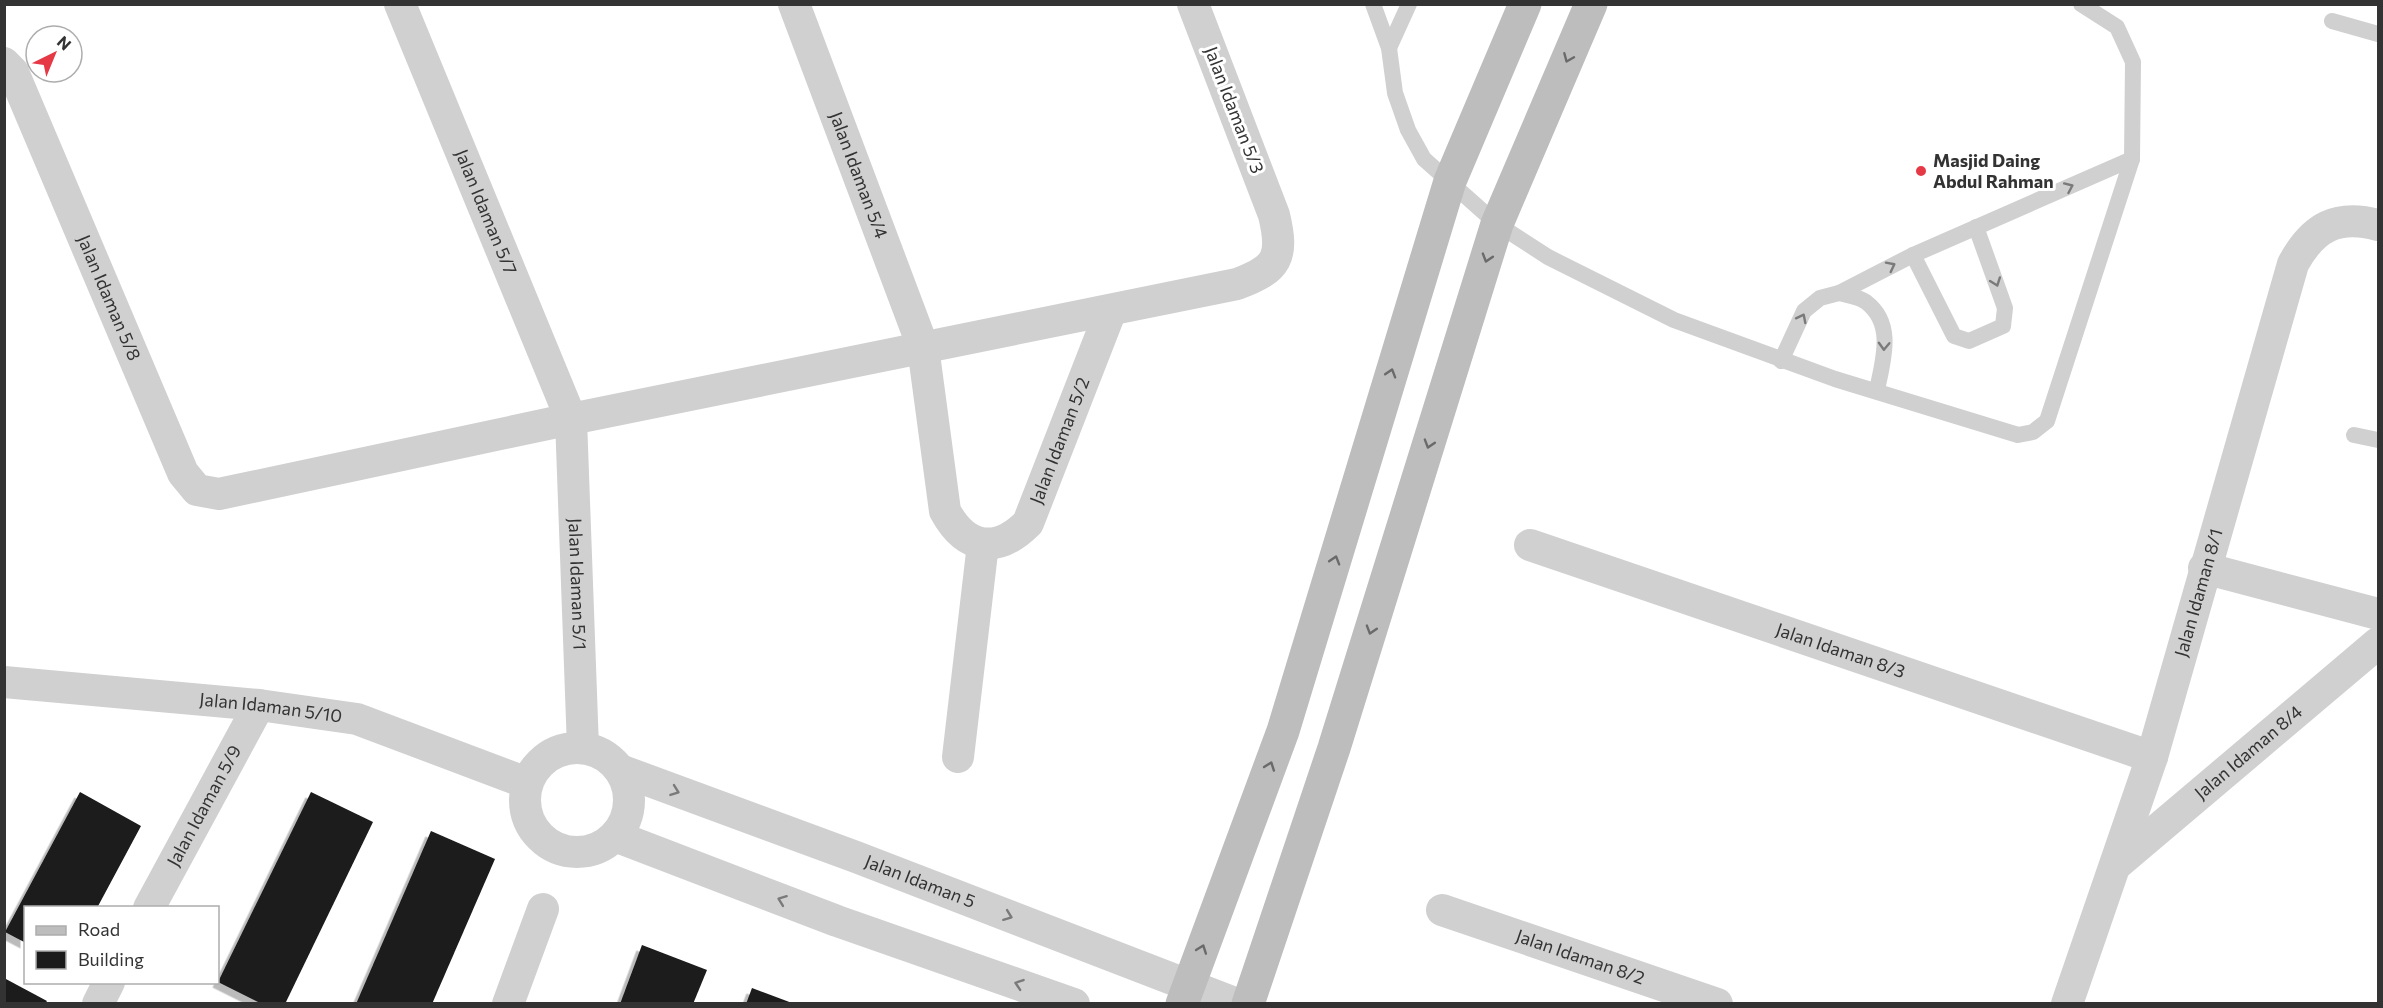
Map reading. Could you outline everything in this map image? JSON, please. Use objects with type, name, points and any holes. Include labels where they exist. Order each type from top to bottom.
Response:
[{"type":"main road","points":[[1215,999],[1283,731],[1450,181],[1525,4]]},
{"type":"main road","points":[[1215,999],[1334,748],[1497,224],[1592,4]]},
{"type":"street","name":"Jalan Idaman 5/7","points":[[400,4],[572,419]]},
{"type":"street","name":"Jalan Idaman 5/4","points":[[794,4],[923,347]]},
{"type":"street","name":"Jalan Idaman 5/3","points":[[243,489],[572,419],[1237,284],[1260,276],[1276,261],[1280,242],[1274,215],[1193,4]]},
{"type":"street","name":"Jalan Idaman 5/8","points":[[4,63],[13,72],[183,472],[197,490],[219,494],[243,489]]},
{"type":"street","name":"Jalan Idaman 8/1","points":[[2067,1004],[2152,757],[2204,568],[2293,264],[2304,243],[2322,228],[2344,221],[2371,223]]},
{"type":"street","name":"Jalan Idaman 5/2","points":[[983,544],[999,543],[1014,537],[1028,523],[1111,310]]},
{"type":"street","points":[[923,347],[945,511],[954,528],[967,538],[983,544],[958,757]]},
{"type":"street","name":"Jalan Idaman 5/1","points":[[572,419],[583,748]]},
{"type":"street","name":"Jalan Idaman 8/3","points":[[1530,545],[2152,757]]},
{"type":"street","points":[[2204,568],[2379,614]]},
{"type":"street","name":"Jalan Idaman 8/4","points":[[2117,863],[2379,643]]},
{"type":"street","name":"Jalan Idaman 5/10","points":[[4,682],[259,705],[357,719],[527,783]]},
{"type":"street","name":"Jalan Idaman 5/9","points":[[150,906],[259,705]]},
{"type":"street","points":[[566,748],[583,748],[610,759],[620,770],[628,787],[629,804],[625,821],[615,837],[600,847],[584,852],[566,851],[549,844],[536,832],[527,817],[524,800],[527,783],[536,767],[549,755],[566,748]]},
{"type":"street","name":"Jalan Idaman 5","points":[[620,770],[856,857],[1215,999]]},
{"type":"street","points":[[615,837],[837,921],[1074,1004]]},
{"type":"street","points":[[508,1004],[543,909]]},
{"type":"street","name":"Jalan Idaman 8/2","points":[[1442,910],[1716,1004]]},
{"type":"street","points":[[98,1004],[108,984]]},
{"type":"lane","points":[[1373,4],[1389,48],[1395,93],[1408,130],[1424,159],[1497,224],[1548,257],[1674,320],[1782,361],[2018,435],[2033,432],[2047,421],[2132,159],[2133,62],[2118,27],[2081,4]]},
{"type":"lane","points":[[1389,48],[1408,4]]},
{"type":"lane","points":[[2332,21],[2379,34]]},
{"type":"lane","points":[[1782,361],[1804,311],[1820,298],[1839,293],[1913,255],[2132,159]]},
{"type":"lane","points":[[1913,255],[1954,336],[1969,341],[2003,326],[2005,308],[1976,227]]},
{"type":"lane","points":[[1839,293],[1865,301],[1883,322],[1885,349],[1877,390]]},
{"type":"lane","points":[[2354,435],[2379,440]]},
{"type":"building","points":[[80,792],[141,826],[98,906],[24,906],[24,942],[5,932]]},
{"type":"building","points":[[311,792],[373,822],[285,1004],[262,1004],[219,982]]},
{"type":"building","points":[[431,831],[495,859],[432,1004],[356,1004]]},
{"type":"building","points":[[642,945],[707,970],[693,1004],[620,1004]]},
{"type":"building","points":[[4,978],[47,1001],[45,1004],[4,1004]]},
{"type":"building","points":[[752,988],[792,1003],[792,1004],[746,1004]]},
{"type":"place","name":"Masjid Daing Abdul Rahman","points":[[1921,171]]}]
